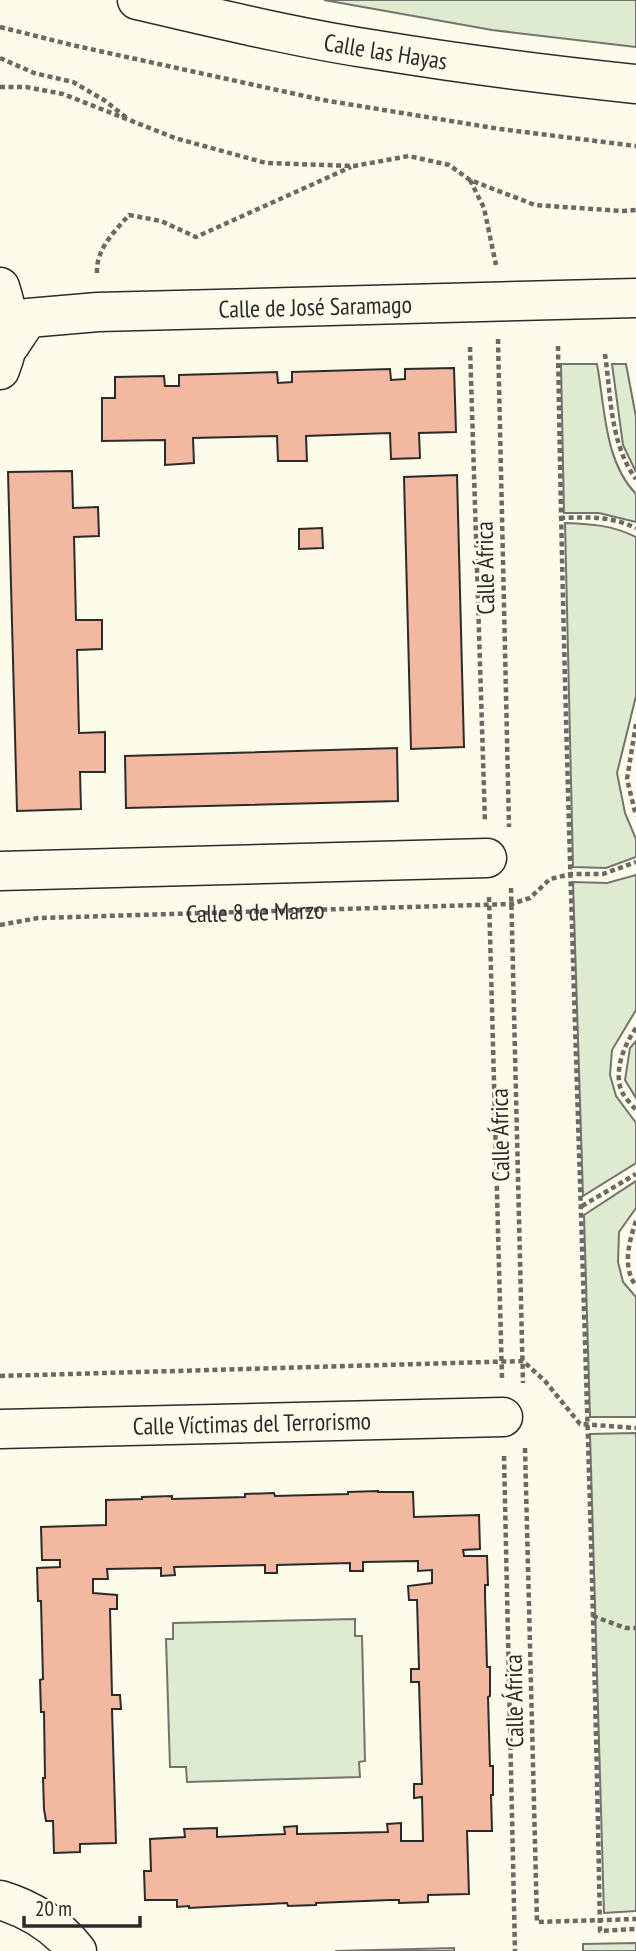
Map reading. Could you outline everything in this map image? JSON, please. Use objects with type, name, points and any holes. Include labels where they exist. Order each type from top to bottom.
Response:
[{"type":"street","name":"Calle las Hayas","points":[[137,0],[288,34],[375,50],[636,84]]},
{"type":"street","name":"Calle de José Saramago","points":[[0,287],[9,314],[5,358]]},
{"type":"street","name":"Calle de José Saramago","points":[[5,358],[28,318],[98,312],[636,298]]},
{"type":"street","name":"Calle 8 de Marzo","points":[[0,871],[502,856]]},
{"type":"street","name":"Calle Víctimas del Terrorismo","points":[[0,1429],[517,1417]]},
{"type":"street","points":[[0,1900],[35,1915],[55,1928],[77,1951]]},
{"type":"path","points":[[0,27],[323,100],[500,129],[636,146]]},
{"type":"path","points":[[0,58],[34,74],[73,82],[104,100],[131,121]]},
{"type":"path","points":[[0,88],[26,87],[63,94],[175,138],[267,163],[354,166],[409,156],[449,165],[470,180],[535,205],[622,211],[636,209]]},
{"type":"path","points":[[98,312],[97,264],[107,239],[129,215],[161,221],[196,237],[354,166]]},
{"type":"path","name":"Calle África","points":[[497,346],[502,856],[511,904],[523,1361],[517,1417],[537,1922],[600,1920]]},
{"type":"path","points":[[558,346],[571,874],[589,1425],[600,1931],[636,1929]]},
{"type":"path","points":[[470,347],[502,856],[489,904],[502,1362],[517,1417],[515,1951]]},
{"type":"path","points":[[605,354],[618,447],[636,479]]},
{"type":"path","points":[[561,518],[617,519],[636,528]]},
{"type":"path","points":[[636,724],[627,779],[636,816]]},
{"type":"path","points":[[511,904],[530,898],[550,879],[571,874],[603,874],[636,862]]},
{"type":"path","name":"Calle 8 de Marzo","points":[[0,925],[38,918],[511,904]]},
{"type":"path","points":[[636,1028],[628,1039],[619,1070],[622,1092],[636,1110]]},
{"type":"path","points":[[581,1207],[636,1174]]},
{"type":"path","points":[[636,1221],[628,1246],[630,1278],[636,1286]]},
{"type":"path","points":[[0,1376],[523,1361],[545,1381],[580,1424],[636,1428]]},
{"type":"path","points":[[593,1616],[625,1628],[636,1628]]},
{"type":"path","points":[[600,1920],[636,1919]]},
{"type":"green space","points":[[324,0],[636,0],[636,47],[492,30]]},
{"type":"green space","points":[[561,364],[597,364],[612,450],[625,481],[636,494],[636,522],[599,513],[564,513]]},
{"type":"green space","points":[[612,364],[626,364],[636,417],[636,472],[623,445]]},
{"type":"green space","points":[[565,523],[610,528],[636,537],[636,696],[617,773],[625,813],[636,839],[636,857],[606,868],[573,867]]},
{"type":"green space","points":[[636,875],[636,1010],[612,1050],[610,1075],[616,1096],[636,1123],[636,1163],[583,1196],[573,882],[607,883]]},
{"type":"green space","points":[[636,1041],[636,1098],[625,1080],[630,1048]]},
{"type":"green space","points":[[636,1181],[636,1208],[619,1232],[618,1262],[623,1282],[636,1297],[636,1417],[590,1417],[584,1215]]},
{"type":"green space","points":[[636,1433],[636,1911],[604,1913],[590,1434]]},
{"type":"green space","points":[[355,1619],[355,1636],[362,1636],[365,1761],[359,1762],[360,1777],[187,1782],[186,1767],[170,1767],[166,1639],[173,1639],[173,1623]]},
{"type":"green space","points":[[636,1943],[636,1951],[583,1951],[583,1944]]},
{"type":"green space","points":[[454,1948],[454,1951],[335,1951]]},
{"type":"building","points":[[454,368],[456,432],[419,433],[420,458],[391,459],[390,433],[306,436],[307,461],[278,461],[277,436],[193,438],[194,463],[165,465],[165,440],[102,441],[102,398],[115,398],[115,377],[164,376],[165,386],[179,386],[179,375],[277,372],[278,383],[292,382],[292,372],[390,369],[391,380],[405,379],[405,369]]},
{"type":"building","points":[[72,471],[73,508],[98,507],[99,536],[74,537],[76,620],[102,620],[102,649],[77,650],[79,733],[105,732],[105,772],[80,772],[81,809],[17,811],[8,472]]},
{"type":"building","points":[[457,475],[464,747],[411,749],[404,477]]},
{"type":"building","points":[[322,528],[323,548],[299,549],[299,529]]},
{"type":"building","points":[[397,748],[398,801],[126,808],[125,756]]},
{"type":"building","points":[[413,1492],[414,1517],[479,1515],[480,1549],[463,1550],[464,1556],[487,1556],[488,1585],[485,1585],[485,1595],[487,1667],[490,1667],[488,1697],[493,1795],[492,1831],[467,1831],[469,1894],[428,1895],[428,1902],[399,1903],[399,1900],[390,1900],[189,1908],[177,1907],[177,1900],[145,1900],[144,1871],[151,1871],[150,1839],[185,1837],[184,1829],[217,1828],[217,1837],[285,1834],[284,1827],[297,1826],[297,1834],[388,1832],[387,1824],[401,1823],[401,1841],[423,1841],[422,1797],[414,1798],[414,1784],[422,1784],[419,1682],[411,1682],[411,1669],[419,1669],[417,1600],[409,1600],[408,1586],[432,1583],[432,1570],[418,1571],[418,1561],[363,1562],[363,1571],[350,1571],[350,1563],[277,1565],[277,1573],[265,1573],[265,1565],[174,1567],[175,1575],[161,1576],[161,1568],[107,1569],[108,1579],[93,1579],[93,1593],[117,1595],[117,1609],[110,1609],[112,1695],[120,1695],[121,1709],[112,1709],[116,1843],[80,1844],[80,1852],[54,1853],[53,1821],[46,1821],[44,1809],[44,1712],[41,1712],[40,1680],[43,1679],[41,1601],[38,1601],[37,1568],[60,1567],[60,1560],[42,1560],[41,1527],[106,1525],[106,1500]]}]
